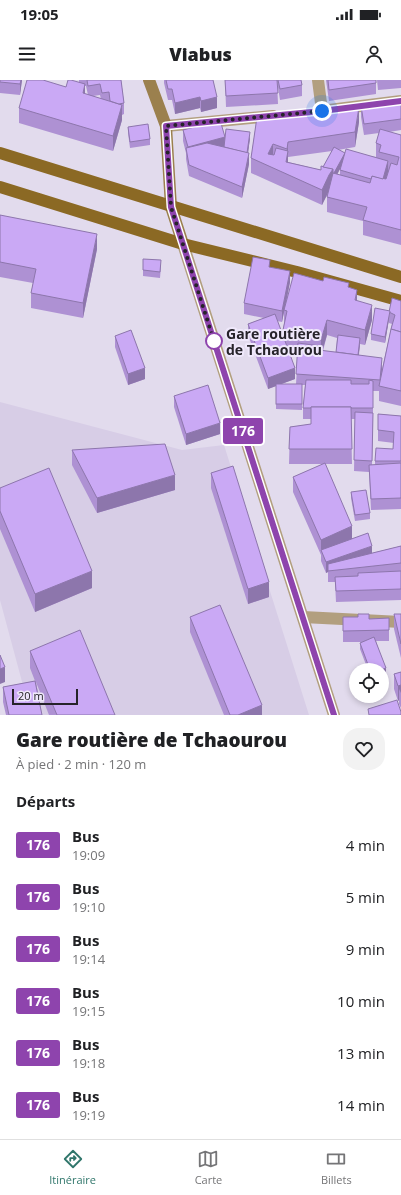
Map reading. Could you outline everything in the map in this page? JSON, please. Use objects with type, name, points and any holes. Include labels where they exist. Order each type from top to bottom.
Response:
[{"type":"main road","points":[[0,153],[401,278]]},
{"type":"main road","points":[[0,187],[183,244],[297,272],[401,302]]},
{"type":"street","points":[[149,80],[166,126],[171,207],[334,715]]},
{"type":"street","points":[[318,80],[322,111]]},
{"type":"street","points":[[307,112],[401,101]]},
{"type":"street","points":[[166,126],[283,115]]},
{"type":"street","points":[[303,617],[401,622]]},
{"type":"shaded area","points":[[0,402],[182,450],[224,445],[309,715],[31,715],[0,600]]},
{"type":"building","points":[[0,80],[21,80],[20,84],[0,82]]},
{"type":"building","points":[[27,80],[43,80],[66,87],[68,80],[71,80],[85,84],[83,93],[122,105],[113,136],[19,108]]},
{"type":"building","points":[[87,80],[121,80],[124,103],[119,104],[110,101],[109,92],[102,93],[100,84],[88,86]]},
{"type":"building","points":[[166,80],[213,80],[217,97],[201,101],[200,97],[175,103],[172,89],[168,89]]},
{"type":"building","points":[[225,80],[277,80],[278,93],[226,96]]},
{"type":"building","points":[[278,80],[301,80],[302,85],[280,89]]},
{"type":"building","points":[[328,80],[376,80],[376,83],[329,90]]},
{"type":"building","points":[[401,101],[401,119],[364,124],[361,106]]},
{"type":"building","points":[[359,107],[355,132],[288,142],[287,149],[273,144],[268,154],[274,155],[276,148],[288,151],[286,162],[321,170],[321,166],[333,169],[322,190],[251,158],[257,117]]},
{"type":"building","points":[[211,118],[212,122],[220,120],[225,137],[188,147],[183,130],[202,125],[201,121]]},
{"type":"building","points":[[148,124],[150,139],[130,142],[128,127]]},
{"type":"building","points":[[226,129],[250,132],[247,153],[224,147]]},
{"type":"building","points":[[380,129],[401,135],[401,230],[363,220],[367,207],[327,197],[333,173],[370,183],[372,176],[386,179],[391,163],[397,165],[399,157],[379,152],[381,145],[376,143]]},
{"type":"building","points":[[207,143],[249,153],[242,187],[189,165],[186,148]]},
{"type":"building","points":[[334,147],[345,153],[333,173],[333,169],[323,167]]},
{"type":"building","points":[[346,149],[388,161],[383,179],[372,176],[371,179],[340,170]]},
{"type":"building","points":[[0,215],[97,234],[83,303],[31,293],[36,269],[0,262]]},
{"type":"building","points":[[253,257],[270,260],[269,267],[290,271],[282,311],[244,303]]},
{"type":"building","points":[[143,259],[161,260],[160,272],[143,270]]},
{"type":"building","points":[[294,273],[323,281],[324,277],[349,283],[348,287],[357,290],[355,300],[372,305],[365,330],[327,320],[321,340],[283,330],[287,311],[284,310]]},
{"type":"building","points":[[392,298],[401,301],[401,332],[391,329],[395,315],[389,312]]},
{"type":"building","points":[[375,308],[390,311],[385,337],[371,334]]},
{"type":"building","points":[[275,314],[295,368],[268,378],[248,324]]},
{"type":"building","points":[[391,329],[401,332],[401,391],[379,386]]},
{"type":"building","points":[[131,330],[145,368],[128,374],[115,336]]},
{"type":"building","points":[[338,335],[360,338],[358,355],[336,352]]},
{"type":"building","points":[[298,343],[320,346],[319,350],[382,358],[380,380],[296,374]]},
{"type":"building","points":[[306,380],[351,380],[351,384],[369,384],[369,380],[373,381],[373,408],[303,408]]},
{"type":"building","points":[[276,384],[302,384],[302,404],[276,404]]},
{"type":"building","points":[[208,385],[220,423],[186,434],[174,396]]},
{"type":"building","points":[[311,407],[351,407],[352,449],[289,449],[290,427],[311,424]]},
{"type":"building","points":[[355,412],[373,413],[372,461],[354,460]]},
{"type":"building","points":[[378,414],[401,416],[401,461],[375,461],[376,448],[393,449],[394,432],[378,430]]},
{"type":"building","points":[[165,444],[175,475],[97,498],[72,450]]},
{"type":"building","points":[[325,463],[352,526],[321,540],[293,477]]},
{"type":"building","points":[[401,463],[401,498],[371,499],[369,465]]},
{"type":"building","points":[[233,466],[269,582],[248,589],[211,473]]},
{"type":"building","points":[[49,468],[92,571],[35,594],[0,511],[0,488]]},
{"type":"building","points":[[366,490],[370,513],[355,515],[351,492]]},
{"type":"building","points":[[368,533],[372,546],[326,562],[321,550]]},
{"type":"building","points":[[401,546],[401,563],[328,571],[328,564]]},
{"type":"building","points":[[401,571],[401,589],[336,591],[335,577],[358,576],[358,573]]},
{"type":"building","points":[[220,605],[262,705],[238,715],[230,715],[190,617]]},
{"type":"building","points":[[358,614],[369,614],[369,619],[389,618],[389,630],[343,631],[343,617],[358,617]]},
{"type":"building","points":[[394,614],[401,614],[401,644]]},
{"type":"building","points":[[80,630],[115,715],[57,715],[30,651]]},
{"type":"building","points":[[374,637],[384,663],[367,663],[360,643]]},
{"type":"building","points":[[0,655],[5,667],[0,669]]},
{"type":"building","points":[[401,672],[401,685],[398,686],[394,674]]},
{"type":"building","points":[[35,681],[42,715],[9,715],[3,687]]},
{"type":"building","points":[[397,700],[401,715],[369,715],[368,709]]},
{"type":"bus line","name":"176","points":[[334,715],[171,207],[166,126],[322,111],[401,101]]},
{"type":"place","name":"Gare routière de Tchaourou","points":[[214,341]]},
{"type":"route","points":[[214,341],[215,344],[171,207],[166,126],[322,111]]}]
